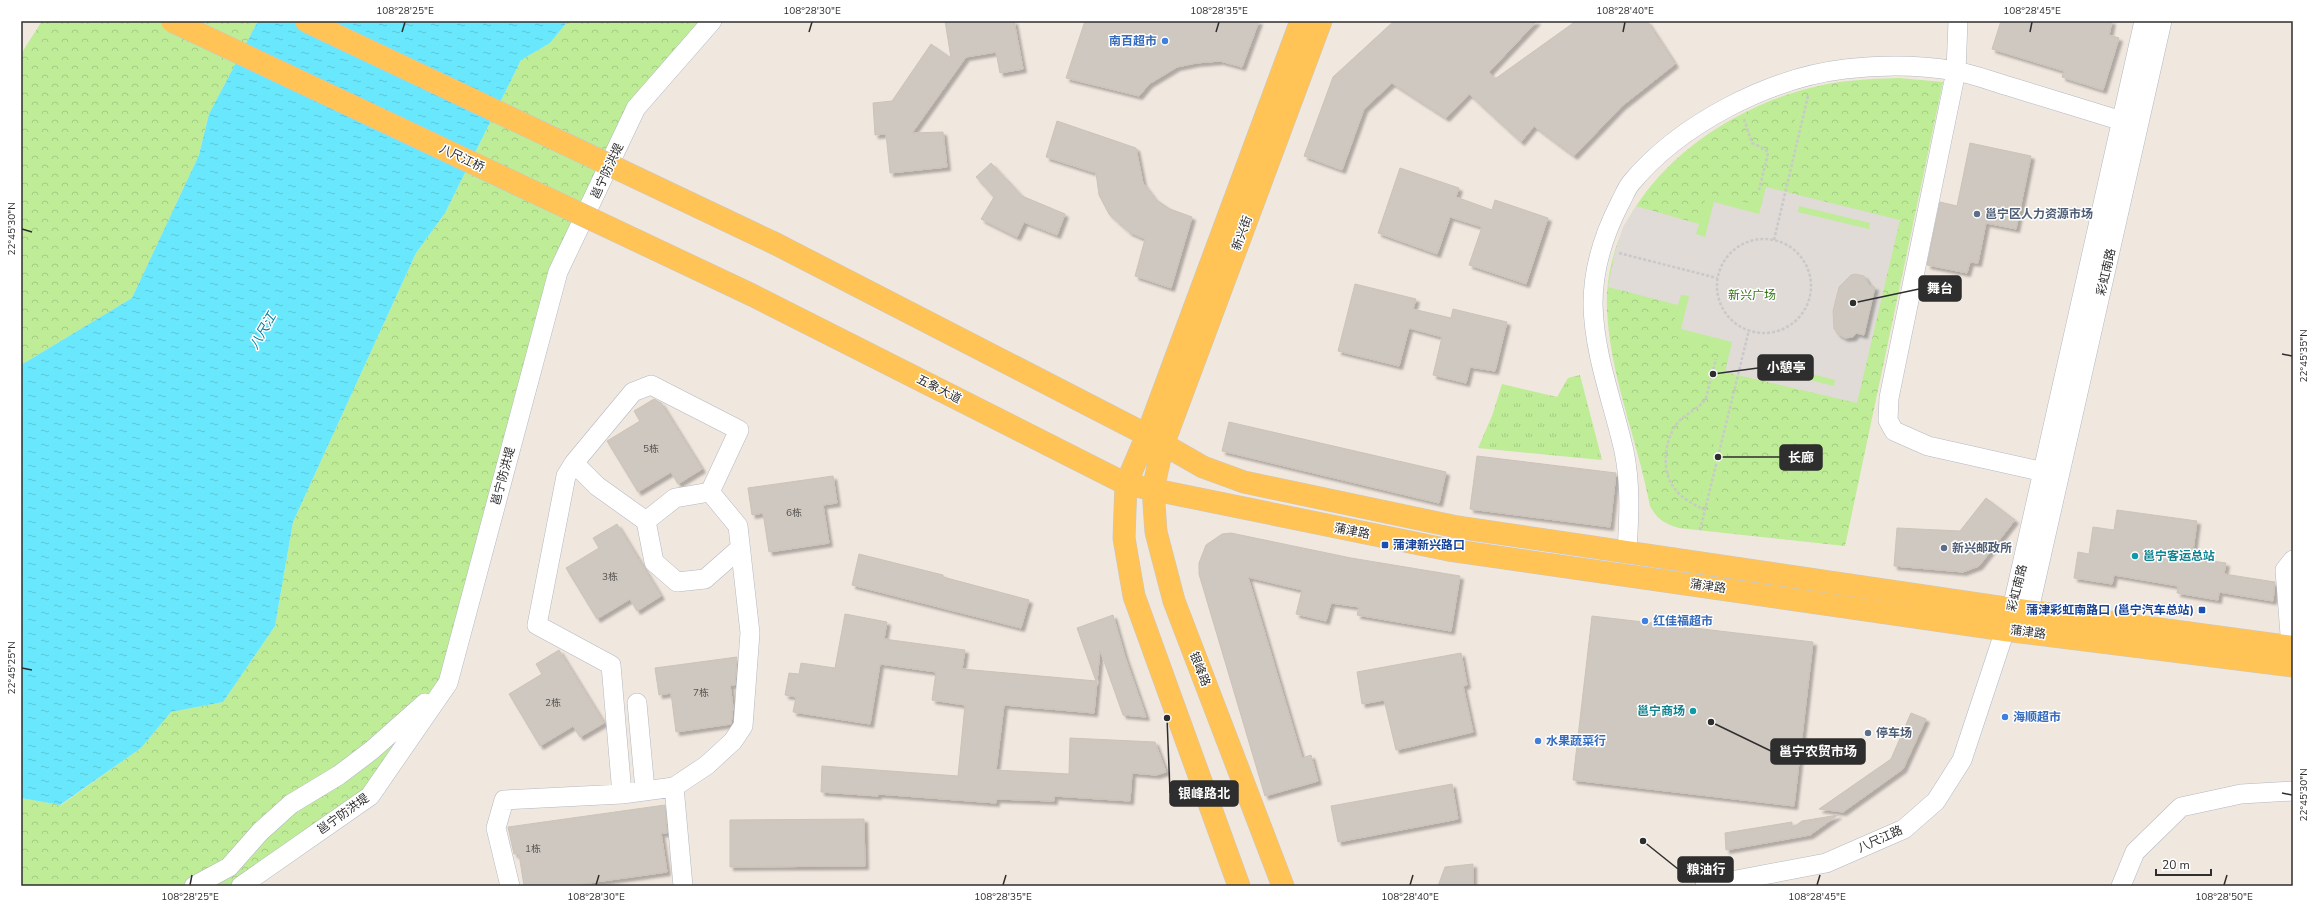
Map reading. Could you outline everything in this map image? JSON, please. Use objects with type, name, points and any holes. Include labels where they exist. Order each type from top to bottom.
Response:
[{"type":"main road","name":"八尺江桥","points":[[172,21],[752,295]]},
{"type":"main road","points":[[306,21],[776,244],[1155,440],[1126,484],[1124,538],[1134,596],[1239,886]]},
{"type":"main road","name":"新兴街","points":[[1155,440],[1301,21]]},
{"type":"main road","name":"新兴街","points":[[1155,440],[1321,21]]},
{"type":"main road","name":"五象大道","points":[[752,295],[1126,484]]},
{"type":"main road","name":"银峰路","points":[[1155,440],[1153,489],[1156,532],[1174,601],[1283,886]]},
{"type":"main road","name":"蒲津路","points":[[1155,440],[1203,467],[1244,482],[1457,527],[2021,609],[2292,653]]},
{"type":"main road","name":"蒲津路","points":[[1126,484],[1197,500],[1449,550],[2005,630],[2292,653]]},
{"type":"street","name":"邕宁防洪堤","points":[[241,886],[370,796],[448,683],[558,272],[636,108],[712,21]]},
{"type":"street","points":[[1958,21],[1956,71],[1888,398],[1888,420],[1894,431],[1928,446],[2044,472]]},
{"type":"street","name":"彩虹南路","points":[[2021,609],[2044,472],[2144,21]]},
{"type":"street","name":"彩虹南路","points":[[2005,630],[2021,609],[2162,21]]},
{"type":"street","points":[[1627,552],[1629,485],[1624,451],[1598,352],[1593,303],[1597,262],[1607,229],[1630,185],[1656,156],[1706,118],[1794,81],[1844,69],[1899,66],[1956,71],[2122,121]]},
{"type":"street","points":[[622,794],[611,665],[537,625],[566,476],[574,463],[634,392],[651,385],[739,430],[710,492]]},
{"type":"street","points":[[574,463],[597,486],[646,521],[654,562],[677,582],[705,579],[739,550]]},
{"type":"street","points":[[646,521],[675,498],[710,492]]},
{"type":"street","points":[[510,886],[496,828],[504,800],[622,794],[674,787],[707,765],[733,741],[743,726],[750,633],[739,550],[738,526],[710,492]]},
{"type":"street","points":[[2292,653],[2285,570],[2293,560]]},
{"type":"street","name":"八尺江路","points":[[1705,886],[1826,863],[1904,829],[1936,800],[1962,760],[2005,630]]},
{"type":"street","points":[[194,886],[229,867],[260,832],[291,804],[339,775],[372,750],[448,683]]},
{"type":"street","points":[[638,703],[645,790]]},
{"type":"street","points":[[674,787],[681,886]]},
{"type":"street","points":[[2121,886],[2135,852],[2181,807],[2241,794],[2293,791]]},
{"type":"path","points":[[1774,240],[1808,95]]},
{"type":"path","points":[[1740,103],[1752,143],[1765,149],[1768,153],[1759,190]]},
{"type":"path","points":[[1762,239],[1774,240],[1796,251],[1804,261],[1811,284],[1810,296],[1802,312],[1788,326],[1769,332],[1749,330],[1737,324],[1728,316],[1720,304],[1717,291],[1717,278],[1721,265],[1729,254],[1739,246],[1762,239]]},
{"type":"path","points":[[1615,252],[1717,278]]},
{"type":"path","points":[[1700,530],[1749,330]]},
{"type":"path","points":[[1705,510],[1694,505],[1674,489],[1666,465],[1667,449],[1676,424],[1706,398],[1716,359]]},
{"type":"green space","points":[[42,21],[258,21],[209,114],[199,155],[132,298],[21,365],[21,54]]},
{"type":"green space","points":[[568,21],[712,21],[636,108],[558,272],[448,683],[370,796],[241,886],[21,886],[21,798],[61,805],[141,748],[171,712],[223,702],[275,626],[293,522],[416,253],[445,213],[521,60],[550,43]]},
{"type":"green space","name":"新兴广场","points":[[1899,78],[1943,82],[1845,546],[1679,528],[1666,523],[1659,518],[1650,506],[1639,457],[1613,360],[1609,335],[1607,310],[1610,269],[1623,231],[1643,197],[1669,166],[1701,139],[1735,117],[1772,100],[1821,85],[1854,80]]},
{"type":"green space","points":[[1799,104],[1814,107],[1799,168],[1784,164]]},
{"type":"green space","points":[[1707,193],[1761,206],[1760,214],[1705,237],[1696,234]]},
{"type":"green space","points":[[1799,206],[1871,223],[1869,230],[1798,212]]},
{"type":"green space","points":[[1681,294],[1689,297],[1681,329],[1732,342],[1730,350],[1671,335]]},
{"type":"green space","points":[[1764,362],[1835,380],[1834,386],[1762,368]]},
{"type":"green space","points":[[1580,375],[1602,460],[1478,448],[1492,416],[1502,384],[1557,397],[1568,378]]},
{"type":"green space","points":[[1723,407],[1738,411],[1714,507],[1699,503]]},
{"type":"shaded area","points":[[1766,187],[1900,220],[1857,403],[1725,372],[1732,342],[1681,329],[1689,296],[1681,295],[1678,305],[1608,287],[1615,252],[1623,227],[1636,206],[1699,224],[1696,234],[1705,237],[1714,202],[1759,214]],"holes":[[[1799,206],[1870,223],[1869,229],[1798,212]],[[1764,362],[1835,380],[1834,386],[1762,368]]]},
{"type":"water","name":"八尺江","points":[[258,21],[568,21],[550,43],[521,60],[445,213],[416,253],[293,522],[275,626],[223,702],[171,712],[141,748],[60,805],[21,798],[21,365],[132,298],[199,155],[209,114]]},
{"type":"building","points":[[945,21],[1014,21],[1023,69],[1000,73],[996,52],[966,57],[912,133],[943,132],[947,167],[890,173],[886,134],[875,135],[873,103],[892,101],[931,44],[951,58]]},
{"type":"building","name":"南百超市","points":[[1085,21],[1259,21],[1242,67],[1220,61],[1196,63],[1177,67],[1149,84],[1139,96],[1066,78]]},
{"type":"building","points":[[1394,21],[1537,21],[1489,72],[1495,79],[1576,21],[1647,21],[1675,64],[1622,106],[1574,156],[1534,126],[1521,142],[1469,94],[1446,118],[1392,83],[1364,109],[1342,170],[1304,156],[1333,77]]},
{"type":"building","points":[[2001,21],[2112,21],[2109,35],[2119,38],[2103,90],[2062,77],[2064,71],[1992,49]]},
{"type":"building","points":[[1057,121],[1136,148],[1143,183],[1155,199],[1170,209],[1192,217],[1171,288],[1135,276],[1145,239],[1129,232],[1109,214],[1099,195],[1096,173],[1046,157]]},
{"type":"building","name":"邕宁区人力资源市场","points":[[1970,143],[2031,156],[2016,229],[1986,223],[1978,263],[1970,262],[1967,273],[1927,265],[1940,202],[1957,206]]},
{"type":"building","points":[[991,163],[1022,196],[1065,214],[1057,235],[1024,222],[1017,237],[981,219],[994,197],[976,177]]},
{"type":"building","points":[[1400,168],[1459,188],[1456,197],[1492,210],[1495,200],[1548,218],[1526,284],[1469,265],[1482,227],[1450,217],[1437,254],[1378,233]]},
{"type":"building","points":[[1856,274],[1864,276],[1870,286],[1875,287],[1864,335],[1856,333],[1853,337],[1845,338],[1838,334],[1834,329],[1833,311],[1839,287],[1851,275]]},
{"type":"building","points":[[1355,284],[1416,299],[1413,309],[1451,318],[1453,309],[1507,322],[1495,371],[1470,367],[1466,383],[1433,375],[1442,337],[1409,328],[1399,366],[1338,351]]},
{"type":"building","points":[[654,399],[661,403],[702,469],[678,484],[671,472],[638,492],[607,441],[640,421],[634,411]]},
{"type":"building","points":[[1229,422],[1446,472],[1439,503],[1222,451]]},
{"type":"building","points":[[1477,456],[1616,473],[1610,527],[1470,509]]},
{"type":"building","points":[[833,476],[837,503],[823,505],[829,543],[769,552],[763,513],[752,515],[748,488]]},
{"type":"building","name":"新兴邮政所","points":[[1986,498],[2015,520],[1979,566],[1963,572],[1894,566],[1897,528],[1960,531]]},
{"type":"building","name":"邕宁客运总站","points":[[2117,510],[2197,521],[2192,558],[2226,563],[2224,574],[2275,582],[2273,601],[2219,592],[2218,600],[2177,593],[2178,586],[2114,575],[2112,584],[2074,578],[2078,552],[2089,554],[2093,527],[2114,530]]},
{"type":"building","points":[[617,524],[661,596],[637,611],[630,599],[597,619],[566,568],[599,548],[593,538]]},
{"type":"building","points":[[1231,533],[1351,558],[1460,576],[1451,631],[1357,615],[1359,607],[1331,603],[1326,621],[1296,614],[1302,590],[1248,577],[1302,758],[1311,755],[1318,781],[1265,796],[1199,574],[1199,563],[1206,545],[1222,534]]},
{"type":"building","points":[[859,554],[943,575],[943,577],[1029,600],[1021,628],[852,585]]},
{"type":"building","points":[[845,614],[887,622],[884,639],[965,650],[962,669],[1096,681],[1077,628],[1113,615],[1125,657],[1146,717],[1123,715],[1100,650],[1094,713],[1004,705],[996,770],[1069,774],[1070,738],[1155,742],[1166,772],[1156,775],[1132,773],[1130,801],[1054,796],[1054,801],[996,799],[996,803],[878,794],[878,796],[821,792],[822,766],[958,776],[965,705],[932,700],[936,672],[880,664],[870,724],[793,712],[796,697],[785,695],[789,673],[799,674],[801,663],[835,668]]},
{"type":"building","name":"邕宁商场","points":[[1592,616],[1813,642],[1794,806],[1573,780]]},
{"type":"building","points":[[559,650],[604,723],[580,737],[573,726],[540,746],[509,694],[542,674],[536,664]]},
{"type":"building","points":[[1461,653],[1467,685],[1463,686],[1473,732],[1396,750],[1384,700],[1362,704],[1357,672]]},
{"type":"building","points":[[737,657],[735,685],[730,685],[733,707],[731,724],[676,732],[671,693],[659,695],[655,668]]},
{"type":"building","points":[[1911,713],[1926,719],[1903,769],[1843,812],[1819,809],[1891,759]]},
{"type":"building","points":[[1452,784],[1458,819],[1338,842],[1331,806]]},
{"type":"building","points":[[665,805],[667,833],[661,833],[667,872],[567,886],[524,886],[519,854],[514,854],[508,827]]},
{"type":"building","points":[[1838,815],[1810,835],[1726,850],[1725,833],[1792,822],[1792,828],[1802,821]]},
{"type":"building","points":[[864,819],[865,866],[730,867],[730,820]]},
{"type":"building","points":[[1473,864],[1473,886],[1438,886],[1445,867]]},
{"type":"place","name":"南百超市","points":[[1165,41]]},
{"type":"place","name":"邕宁区人力资源市场","points":[[1977,214]]},
{"type":"place","name":"舞台","points":[[1853,303]]},
{"type":"place","name":"小憩亭","points":[[1713,374]]},
{"type":"place","name":"长廊","points":[[1718,457]]},
{"type":"place","name":"蒲津新兴路口","points":[[1385,545]]},
{"type":"place","name":"新兴邮政所","points":[[1944,548]]},
{"type":"place","name":"邕宁客运总站","points":[[2135,556]]},
{"type":"place","name":"蒲津彩虹南路口 (邕宁汽车总站)","points":[[2202,610]]},
{"type":"place","name":"红佳福超市","points":[[1645,621]]},
{"type":"place","name":"邕宁商场","points":[[1693,711]]},
{"type":"place","name":"海顺超市","points":[[2005,717]]},
{"type":"place","name":"银峰路北","points":[[1167,718]]},
{"type":"place","name":"邕宁农贸市场","points":[[1711,722]]},
{"type":"place","name":"停车场","points":[[1868,733]]},
{"type":"place","name":"水果蔬菜行","points":[[1538,741]]},
{"type":"place","name":"粮油行","points":[[1643,841]]}]
